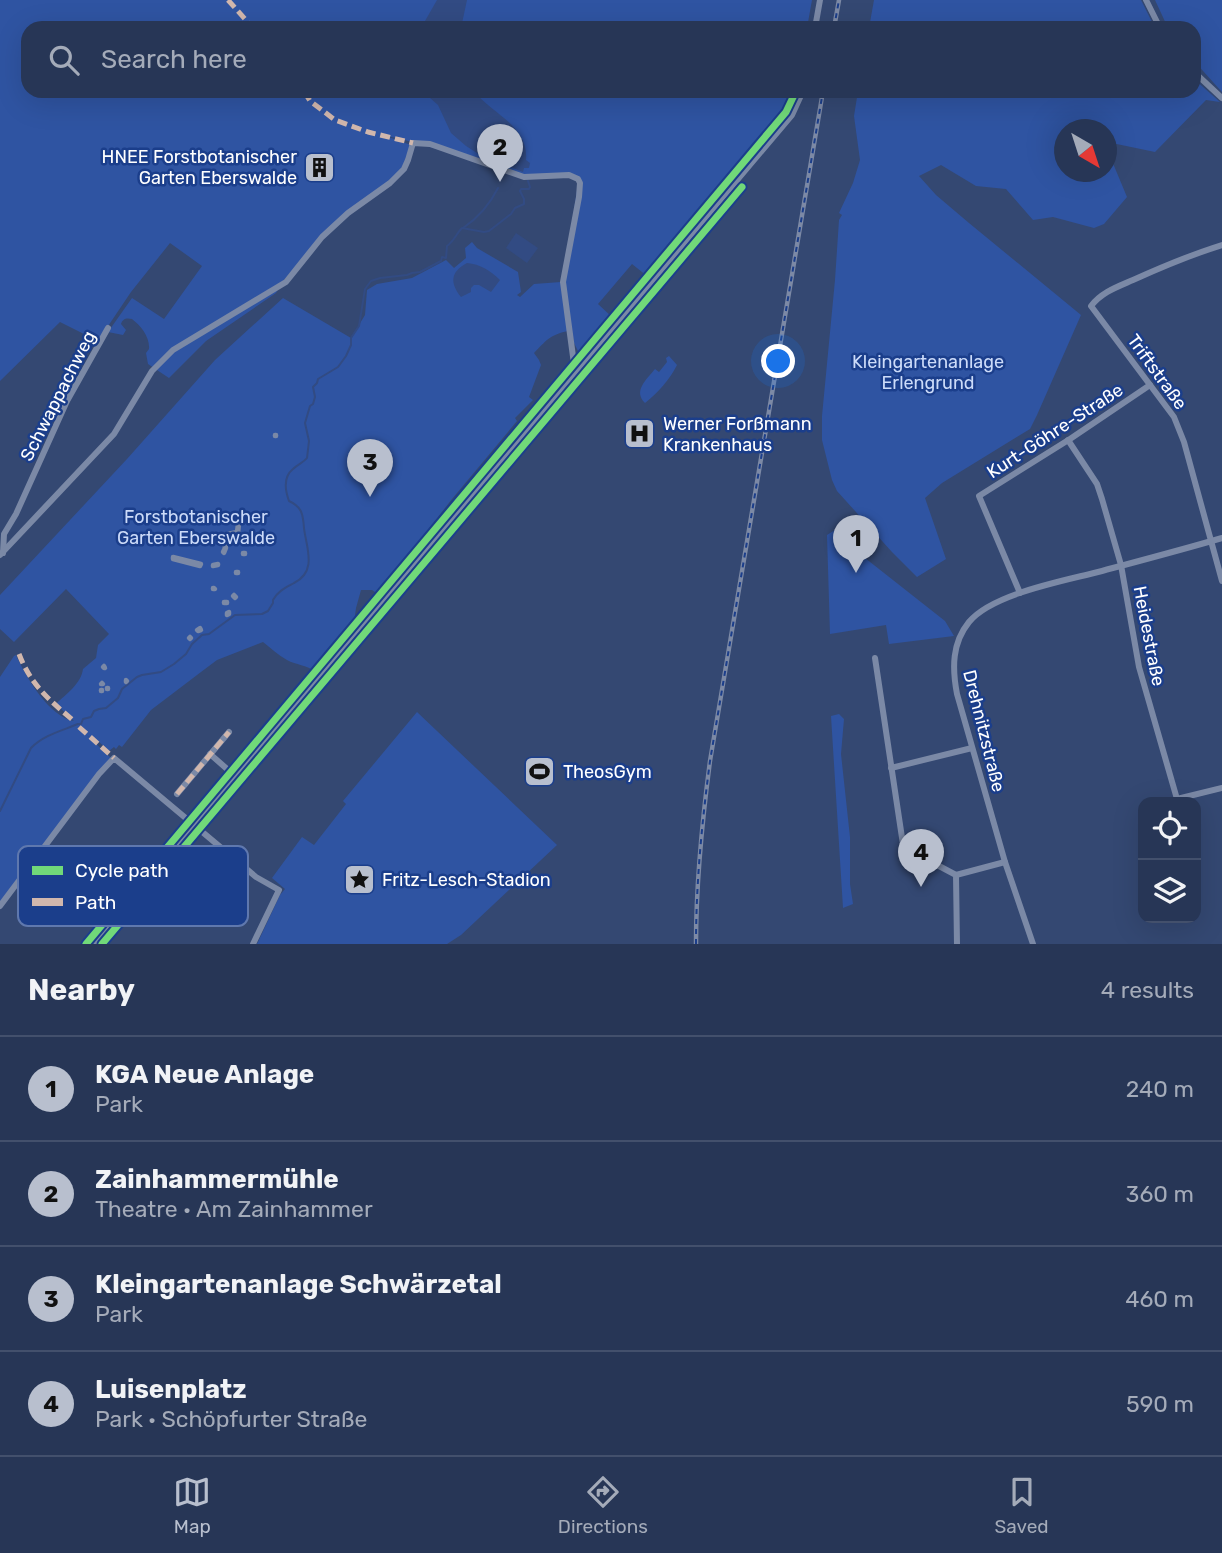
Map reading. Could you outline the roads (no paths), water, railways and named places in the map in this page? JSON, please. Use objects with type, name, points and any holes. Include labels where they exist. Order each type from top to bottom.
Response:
[{"type":"street","points":[[816,21],[820,0]]},
{"type":"street","points":[[1146,0],[1156,21]]},
{"type":"street","points":[[1201,79],[1222,99]]},
{"type":"street","points":[[176,846],[792,115],[800,98]]},
{"type":"street","name":"Schwappachweg","points":[[1,554],[114,434],[152,372],[173,350],[286,282],[322,237],[404,169],[413,143],[426,143],[524,177],[573,175],[578,179],[579,197],[563,282],[577,370]]},
{"type":"street","name":"Triftstraße","points":[[1222,245],[1168,263],[1100,295],[1091,306],[1174,417],[1184,442],[1222,581]]},
{"type":"street","name":"Schwappachweg","points":[[1,554],[4,534],[16,514],[67,401],[108,328]]},
{"type":"street","name":"Kurt-Göhre-Straße","points":[[1020,593],[979,496],[1150,385]]},
{"type":"street","name":"Heidestraße","points":[[1068,440],[1097,484],[1121,565],[1139,667],[1177,799],[1222,788]]},
{"type":"street","points":[[239,524],[238,533],[223,538],[226,549],[225,553],[223,552],[225,547],[222,537],[223,535],[237,532],[239,524]]},
{"type":"street","name":"Drehnitzstraße","points":[[1033,944],[1005,862],[957,694],[953,673],[954,660],[963,633],[980,611],[1020,593],[1222,538]]},
{"type":"street","points":[[173,557],[201,564],[200,566],[173,559],[173,557]]},
{"type":"street","points":[[875,657],[904,851],[956,875],[1005,862]]},
{"type":"street","points":[[177,794],[229,732]]},
{"type":"street","points":[[891,768],[972,748]]},
{"type":"street","points":[[210,754],[235,775]]},
{"type":"street","points":[[45,846],[114,758],[219,846]]},
{"type":"street","points":[[248,870],[279,890],[253,944]]},
{"type":"street","points":[[956,875],[957,944]]},
{"type":"street","points":[[0,906],[18,882]]},
{"type":"street","points":[[93,944],[108,926]]},
{"type":"waterway","points":[[0,811],[31,748],[41,740],[81,724],[83,719],[91,717],[94,711],[106,708],[118,698],[122,689],[137,677],[161,672],[174,664],[202,635],[209,634],[235,615],[262,614],[268,611],[277,594],[301,578],[308,565],[308,551],[302,515],[299,508],[289,501],[286,480],[290,472],[307,458],[309,441],[305,423],[315,397],[313,387],[318,379],[338,367],[346,356],[351,338],[359,326],[365,289],[371,281],[420,272],[441,261],[442,257],[446,258],[447,246],[462,228],[489,231],[515,208],[524,204],[520,191],[529,189],[528,181]]},
{"type":"waterway","points":[[463,228],[483,210],[498,188]]},
{"type":"railway","points":[[835,21],[839,0]]},
{"type":"railway","points":[[696,944],[700,852],[710,761],[822,98]]},
{"type":"place","name":"HNEE Forstbotanischer Garten Eberswalde","points":[[320,167]]},
{"type":"place","name":"Zainhammermühle","points":[[500,182]]},
{"type":"place","name":"Werner Forßmann Krankenhaus","points":[[640,434]]},
{"type":"place","name":"Kleingartenanlage Schwärzetal","points":[[370,497]]},
{"type":"place","name":"KGA Neue Anlage","points":[[856,573]]},
{"type":"place","name":"TheosGym","points":[[540,772]]},
{"type":"place","name":"Fritz-Lesch-Stadion","points":[[359,880]]},
{"type":"place","name":"Luisenplatz","points":[[921,887]]},
{"type":"park label","name":"Kleingartenanlage Erlengrund","points":[[928,372]]},
{"type":"park label","name":"Forstbotanischer Garten Eberswalde","points":[[196,527]]}]
